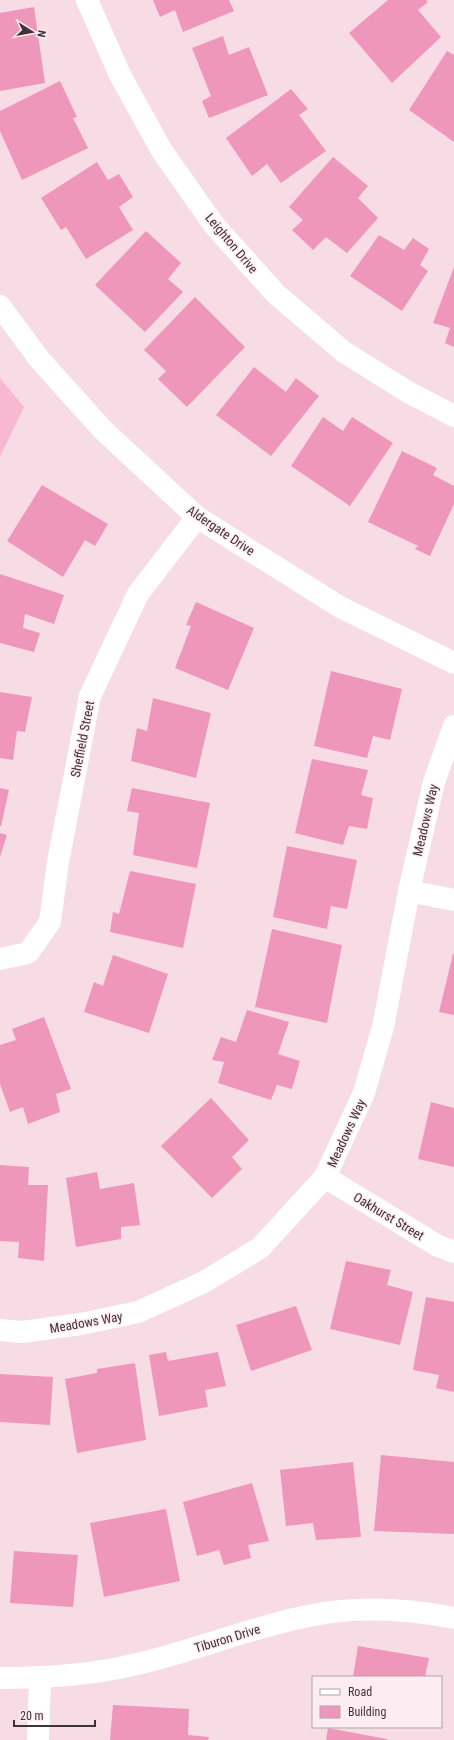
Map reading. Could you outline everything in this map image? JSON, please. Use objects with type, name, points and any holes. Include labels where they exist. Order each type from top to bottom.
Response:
[{"type":"street","name":"Leighton Drive","points":[[87,0],[120,75],[162,151],[214,225],[276,294],[344,352],[408,392],[454,416]]},
{"type":"street","name":"Aldergate Drive","points":[[0,306],[40,360],[103,430],[196,517],[340,607],[454,663]]},
{"type":"street","name":"Sheffield Street","points":[[0,959],[28,953],[50,922],[58,862],[90,696],[138,594],[196,517]]},
{"type":"street","name":"Meadows Way","points":[[0,1330],[22,1332],[81,1324],[138,1312],[204,1282],[260,1248],[325,1177],[364,1093],[377,1049],[383,1027],[408,891],[434,782],[454,726]]},
{"type":"street","points":[[408,891],[454,900]]},
{"type":"street","name":"Oakhurst Street","points":[[325,1177],[438,1246],[454,1252]]},
{"type":"street","name":"Tiburon Drive","points":[[0,1678],[40,1678],[109,1670],[172,1655],[263,1627],[331,1612],[380,1610],[431,1613],[454,1618]]},
{"type":"street","points":[[38,1740],[40,1678]]},
{"type":"shaded area","points":[[0,378],[24,407],[0,457]]},
{"type":"building","points":[[153,0],[229,0],[234,11],[183,32],[175,10],[160,17]]},
{"type":"building","points":[[388,0],[426,0],[428,2],[418,10],[441,37],[392,83],[349,33]]},
{"type":"building","points":[[34,7],[45,83],[0,91],[0,13]]},
{"type":"building","points":[[223,36],[229,55],[249,47],[268,95],[209,118],[202,101],[211,96],[192,48]]},
{"type":"building","points":[[447,51],[454,55],[454,142],[409,110]]},
{"type":"building","points":[[60,81],[77,117],[73,118],[88,148],[22,180],[0,131],[0,111]]},
{"type":"building","points":[[291,89],[308,109],[299,115],[326,151],[281,183],[267,164],[252,176],[226,138]]},
{"type":"building","points":[[333,157],[368,186],[358,198],[378,218],[347,253],[326,237],[313,250],[292,230],[303,220],[289,207]]},
{"type":"building","points":[[97,162],[108,180],[119,174],[133,197],[119,207],[133,230],[86,259],[66,227],[61,230],[41,198]]},
{"type":"building","points":[[146,231],[181,263],[168,279],[183,292],[145,332],[95,285]]},
{"type":"building","points":[[379,235],[404,250],[413,238],[429,249],[420,265],[428,271],[402,311],[350,276]]},
{"type":"building","points":[[454,267],[454,347],[445,343],[450,328],[433,323]]},
{"type":"building","points":[[195,297],[245,347],[187,407],[158,379],[166,371],[144,350]]},
{"type":"building","points":[[254,367],[286,392],[296,378],[319,396],[271,456],[216,415]]},
{"type":"building","points":[[323,417],[343,431],[352,417],[393,443],[350,506],[291,466]]},
{"type":"building","points":[[402,451],[437,468],[433,475],[454,486],[454,504],[430,556],[415,549],[418,546],[368,522]]},
{"type":"building","points":[[42,485],[108,524],[95,546],[85,540],[63,577],[7,541]]},
{"type":"building","points":[[0,574],[64,595],[54,624],[25,614],[23,628],[40,633],[34,652],[0,643]]},
{"type":"building","points":[[196,602],[254,628],[228,690],[175,668],[191,626],[186,625]]},
{"type":"building","points":[[331,671],[402,689],[390,740],[373,736],[367,758],[314,746]]},
{"type":"building","points":[[0,692],[32,697],[25,732],[17,731],[13,760],[0,758]]},
{"type":"building","points":[[153,698],[211,713],[196,778],[131,761],[137,728],[147,731]]},
{"type":"building","points":[[312,759],[368,770],[361,795],[373,798],[367,829],[349,826],[343,845],[295,833]]},
{"type":"building","points":[[0,788],[9,790],[1,826],[0,826]]},
{"type":"building","points":[[132,788],[210,803],[197,868],[133,855],[139,813],[127,811]]},
{"type":"building","points":[[0,833],[7,835],[0,857]]},
{"type":"building","points":[[287,846],[357,860],[347,909],[331,906],[327,929],[273,917]]},
{"type":"building","points":[[130,871],[196,884],[183,948],[110,932],[113,912],[119,914]]},
{"type":"building","points":[[272,929],[342,945],[327,1023],[255,1007]]},
{"type":"building","points":[[454,954],[454,1015],[439,1012]]},
{"type":"building","points":[[113,955],[168,974],[149,1033],[84,1012],[94,982],[103,986]]},
{"type":"building","points":[[247,1010],[289,1022],[278,1054],[300,1061],[292,1089],[277,1085],[271,1100],[218,1083],[224,1062],[212,1060],[221,1037],[236,1042]]},
{"type":"building","points":[[44,1017],[71,1089],[56,1094],[60,1112],[28,1124],[23,1107],[10,1112],[0,1084],[0,1045],[16,1040],[12,1029]]},
{"type":"building","points":[[211,1098],[249,1140],[232,1157],[242,1169],[212,1198],[161,1146]]},
{"type":"building","points":[[431,1102],[454,1108],[454,1167],[418,1159]]},
{"type":"building","points":[[0,1165],[29,1167],[28,1185],[48,1185],[44,1261],[18,1258],[19,1242],[0,1241]]},
{"type":"building","points":[[97,1172],[100,1189],[134,1183],[140,1225],[121,1227],[121,1239],[76,1247],[66,1178]]},
{"type":"building","points":[[346,1261],[391,1270],[387,1285],[413,1292],[400,1345],[330,1329]]},
{"type":"building","points":[[426,1297],[454,1302],[454,1392],[436,1388],[439,1375],[413,1370]]},
{"type":"building","points":[[296,1306],[312,1350],[251,1371],[236,1325]]},
{"type":"building","points":[[166,1352],[168,1361],[218,1352],[226,1386],[205,1390],[208,1407],[159,1416],[149,1355]]},
{"type":"building","points":[[135,1363],[146,1440],[77,1453],[65,1379],[97,1373],[97,1369]]},
{"type":"building","points":[[0,1374],[53,1377],[50,1425],[0,1422]]},
{"type":"building","points":[[381,1455],[454,1462],[454,1534],[374,1531]]},
{"type":"building","points":[[353,1462],[361,1537],[316,1540],[313,1523],[286,1526],[280,1470]]},
{"type":"building","points":[[252,1483],[269,1541],[248,1545],[251,1558],[224,1565],[219,1550],[197,1556],[183,1502]]},
{"type":"building","points":[[166,1509],[180,1581],[104,1597],[90,1523]]},
{"type":"building","points":[[14,1551],[78,1555],[73,1607],[10,1603]]},
{"type":"building","points":[[358,1646],[429,1658],[425,1676],[353,1676]]},
{"type":"building","points":[[113,1705],[189,1709],[188,1735],[209,1737],[208,1740],[110,1740]]},
{"type":"building","points":[[328,1728],[387,1739],[387,1740],[326,1740]]}]
